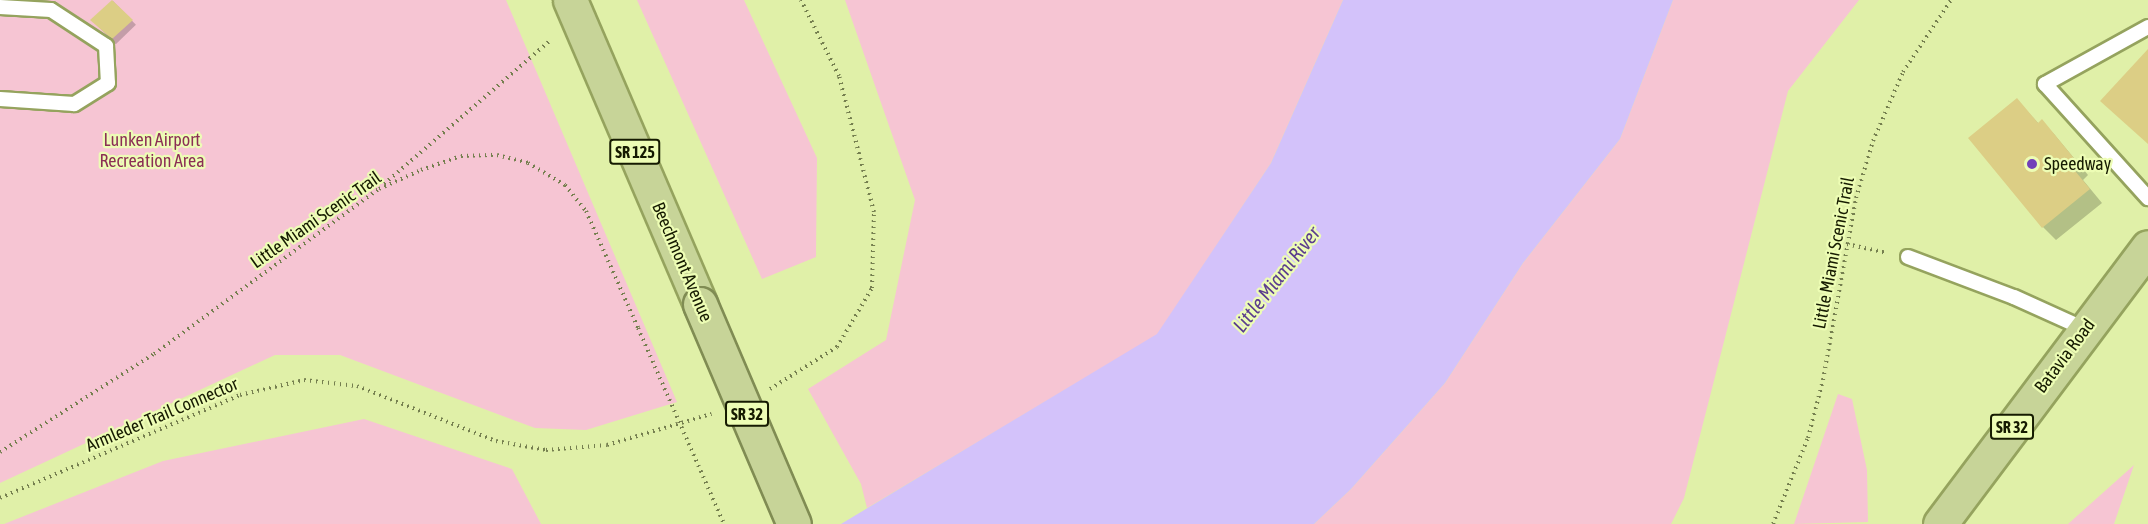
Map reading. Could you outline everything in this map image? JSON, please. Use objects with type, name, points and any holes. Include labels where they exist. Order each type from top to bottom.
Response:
[{"type":"highway","name":"Beechmont Avenue","points":[[573,9],[794,524]]},
{"type":"highway","name":"Batavia Road","points":[[1940,524],[2148,247]]},
{"type":"lane","points":[[0,7],[51,10],[106,46],[108,83],[74,104],[0,99]]},
{"type":"lane","points":[[2148,27],[2045,84],[2148,198]]},
{"type":"lane","points":[[1908,257],[2014,297],[2085,330]]},
{"type":"path","points":[[759,394],[780,384],[837,347],[872,288],[874,212],[839,76],[801,0]]},
{"type":"path","name":"Little Miami Scenic Trail","points":[[1773,524],[1808,438],[1823,380],[1856,198],[1873,141],[1892,93],[1920,42],[1951,0]]},
{"type":"path","points":[[379,189],[573,9]]},
{"type":"path","name":"Little Miami Scenic Trail","points":[[0,452],[154,354],[379,189],[421,170],[461,156],[497,155],[528,163],[565,185],[586,212],[724,524]]},
{"type":"path","points":[[1847,244],[1908,257]]},
{"type":"path","name":"Armleder Trail Connector","points":[[0,498],[240,395],[304,380],[357,386],[496,441],[546,450],[607,445],[694,421],[716,412]]},
{"type":"green space","name":"Lunken Airport Recreation Area","points":[[0,0],[506,0],[677,402],[586,430],[535,428],[340,355],[275,355],[0,483]]},
{"type":"green space","points":[[637,0],[744,0],[817,158],[816,257],[762,279]]},
{"type":"green space","points":[[845,0],[1343,0],[1271,163],[1157,335],[867,508],[861,484],[808,389],[886,340],[915,200]]},
{"type":"green space","points":[[1673,0],[1859,0],[1788,91],[1684,498],[1671,524],[1314,524],[1351,489],[1445,383],[1523,263],[1620,139]]},
{"type":"green space","points":[[1838,394],[1852,399],[1867,470],[1868,522],[1794,524]]},
{"type":"green space","points":[[364,419],[512,469],[541,524],[4,524],[163,461]]},
{"type":"green space","points":[[2134,465],[2114,524],[2068,524]]},
{"type":"water","name":"Little Miami River","points":[[1343,0],[1673,0],[1620,139],[1523,263],[1445,383],[1351,489],[1314,524],[841,524],[1157,334],[1271,163]]},
{"type":"building","points":[[112,0],[133,20],[112,39],[90,20]]},
{"type":"building","name":"Speedway","points":[[2148,49],[2148,144],[2100,101]]},
{"type":"building","name":"Speedway","points":[[2017,98],[2038,123],[2042,119],[2077,162],[2071,166],[2090,189],[2042,228],[1968,138]]},
{"type":"place","name":"Speedway","points":[[2032,164]]}]
